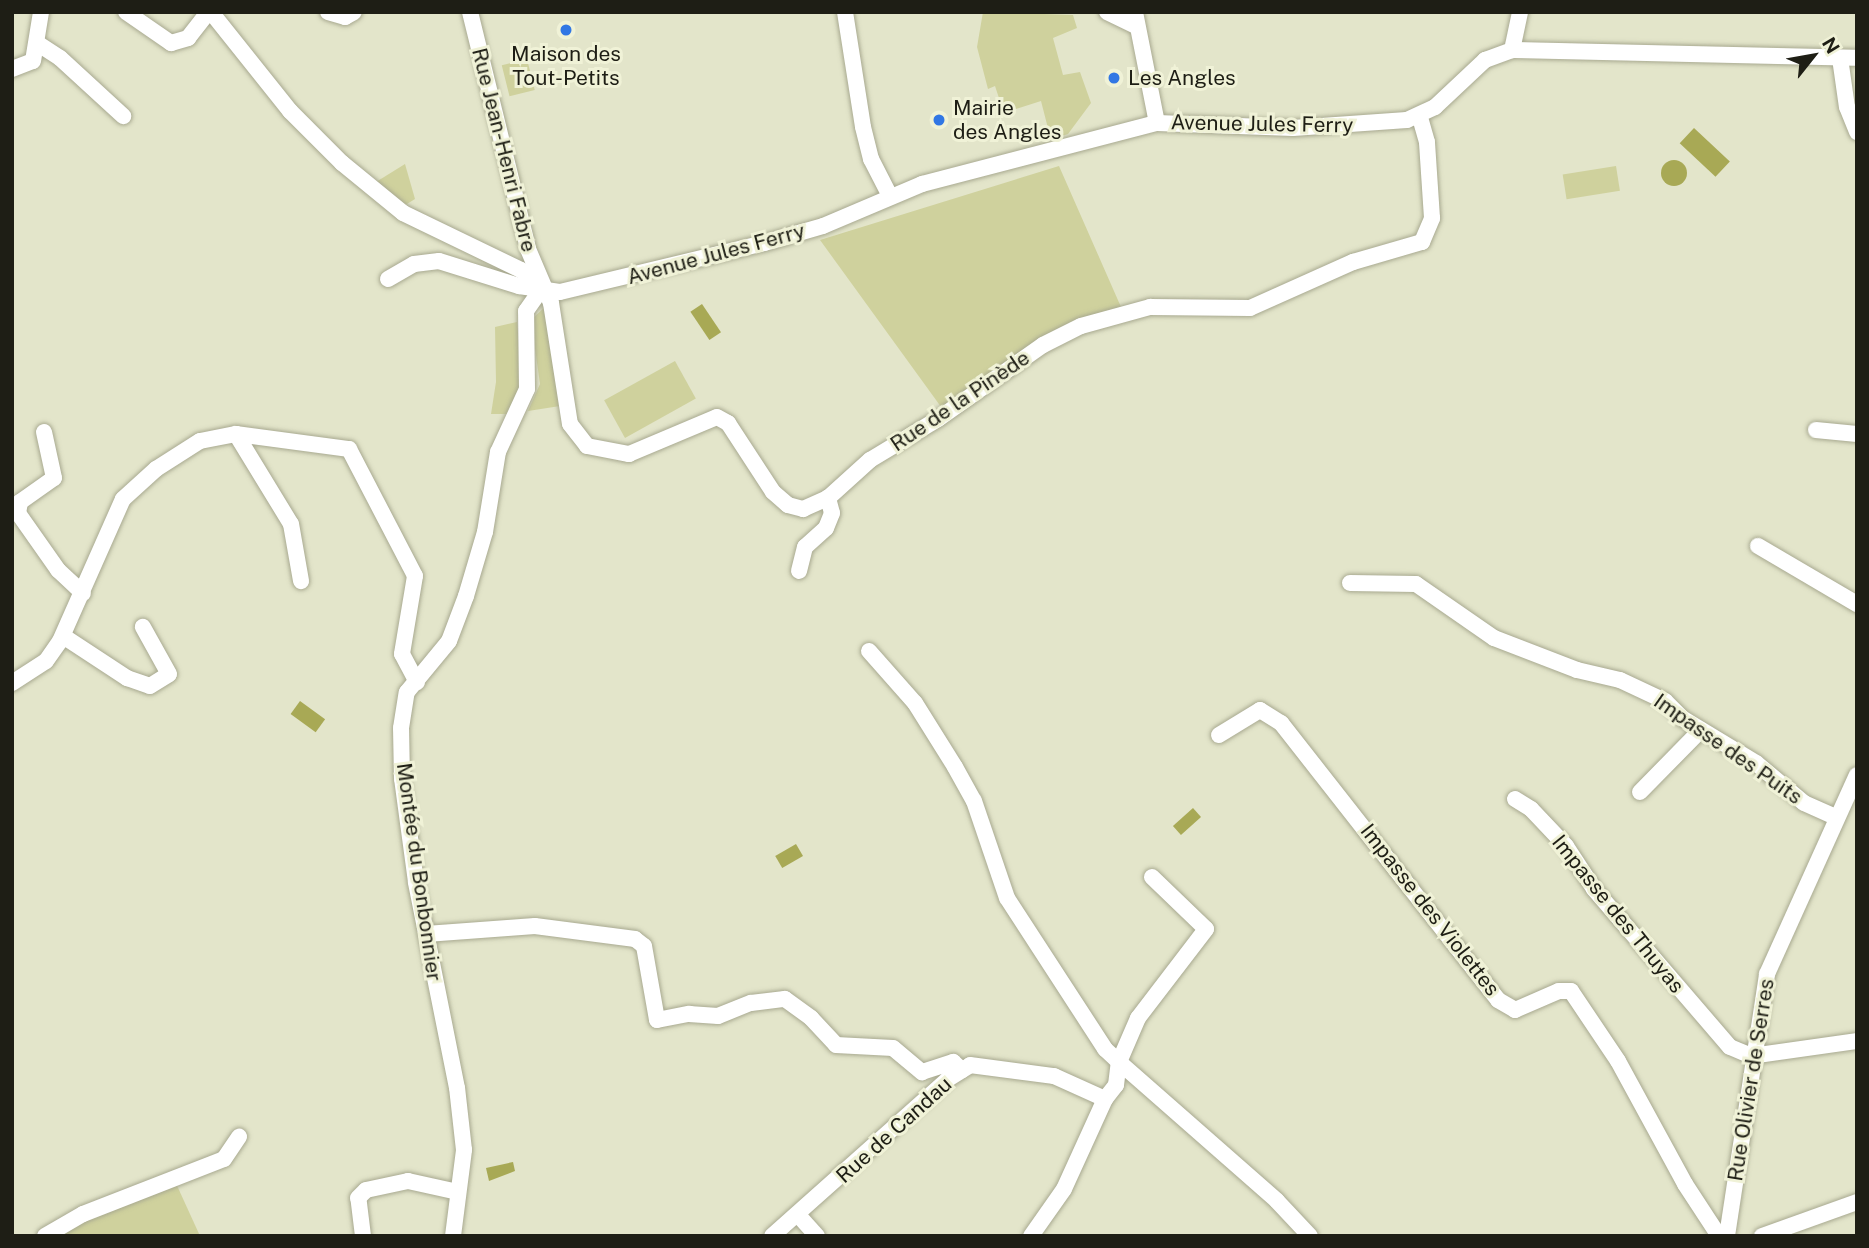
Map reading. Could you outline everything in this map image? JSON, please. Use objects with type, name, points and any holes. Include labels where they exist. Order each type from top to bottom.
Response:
[{"type":"street","points":[[12,69],[33,61],[41,12]]},
{"type":"street","points":[[126,12],[171,43],[188,38],[210,12],[290,111],[342,163],[403,213],[521,270],[543,287]]},
{"type":"street","points":[[328,12],[345,17],[354,12]]},
{"type":"street","name":"Rue Jean-Henri Fabre","points":[[470,12],[528,249],[543,287]]},
{"type":"street","points":[[845,12],[863,127],[871,159],[890,196]]},
{"type":"street","points":[[1107,12],[1135,18],[1157,123]]},
{"type":"street","points":[[1512,50],[1520,12]]},
{"type":"street","points":[[37,43],[61,58],[123,116]]},
{"type":"street","points":[[1420,117],[1485,60],[1512,50],[1849,58],[1846,107],[1857,132]]},
{"type":"street","name":"Avenue Jules Ferry","points":[[388,279],[414,264],[439,261],[519,286],[543,287],[560,292],[764,243],[823,226],[890,196],[1157,123],[1293,128],[1380,124],[1420,117]]},
{"type":"street","name":"Rue de la Pinède","points":[[543,287],[553,312],[570,424],[587,446],[629,454],[717,417],[728,423],[773,492],[788,505],[803,509],[828,498],[870,460],[1071,330],[1150,307],[1250,307],[1353,262],[1422,242],[1432,218],[1427,142],[1420,117]]},
{"type":"street","name":"Montée du Bonbonnier","points":[[453,1236],[464,1150],[458,1100],[426,934],[402,779],[401,728],[407,692],[449,641],[466,596],[485,531],[498,452],[527,390],[526,311],[543,287]]},
{"type":"street","points":[[1816,430],[1857,434]]},
{"type":"street","points":[[44,432],[54,478],[20,502],[18,513],[58,570],[83,593]]},
{"type":"street","points":[[236,434],[291,524],[300,581]]},
{"type":"street","points":[[12,683],[46,661],[62,636],[123,499],[156,469],[200,441],[236,434],[349,449],[415,576],[402,654],[416,682]]},
{"type":"street","points":[[799,571],[804,547],[826,528],[832,513],[828,498]]},
{"type":"street","points":[[1758,546],[1857,604]]},
{"type":"street","name":"Impasse des Puits","points":[[1350,583],[1416,584],[1494,638],[1577,670],[1620,680],[1665,701],[1701,730],[1756,763],[1804,803],[1837,818]]},
{"type":"street","points":[[62,636],[127,678],[150,686],[169,674],[143,627]]},
{"type":"street","points":[[869,651],[915,703],[955,767],[974,801],[1007,898],[1105,1049],[1277,1201],[1310,1236]]},
{"type":"street","name":"Impasse des Violettes","points":[[1219,735],[1260,710],[1281,723],[1498,1000],[1515,1010],[1559,991],[1571,991],[1618,1061],[1685,1184],[1719,1236]]},
{"type":"street","points":[[1640,792],[1701,730]]},
{"type":"street","name":"Rue Olivier de Serres","points":[[1727,1236],[1748,1107],[1751,1056],[1767,974],[1857,775]]},
{"type":"street","name":"Impasse des Thuyas","points":[[1516,799],[1531,809],[1566,846],[1594,889],[1730,1047],[1751,1056]]},
{"type":"street","points":[[1031,1236],[1064,1189],[1105,1099],[1116,1085],[1119,1062],[1138,1018],[1206,929],[1152,877]]},
{"type":"street","points":[[426,934],[535,926],[635,939],[644,946],[657,1020],[689,1014],[718,1016],[751,1003],[785,999],[811,1017],[836,1045],[893,1048],[922,1072],[953,1062],[962,1070]]},
{"type":"street","points":[[1751,1056],[1857,1041]]},
{"type":"street","name":"Rue de Candau","points":[[772,1236],[799,1216],[970,1065],[1054,1076],[1105,1099]]},
{"type":"street","points":[[45,1236],[83,1214],[224,1159],[239,1137]]},
{"type":"street","points":[[363,1236],[358,1198],[366,1190],[408,1181],[458,1192]]},
{"type":"street","points":[[1762,1236],[1857,1202]]},
{"type":"street","points":[[799,1216],[817,1236]]},
{"type":"green space","points":[[983,12],[1073,15],[1077,28],[1053,38],[1063,75],[1080,72],[1091,103],[1068,134],[1051,140],[1041,101],[1004,113],[995,86],[988,89],[977,47]]},
{"type":"green space","points":[[527,59],[535,90],[510,96],[502,65]]},
{"type":"green space","points":[[405,164],[415,199],[402,207],[376,182]]},
{"type":"green space","points":[[1059,166],[1121,307],[1038,340],[944,411],[820,240]]},
{"type":"green space","points":[[1616,166],[1620,191],[1567,199],[1563,174]]},
{"type":"green space","points":[[546,306],[560,406],[528,411],[540,384],[531,320]]},
{"type":"green space","points":[[517,322],[523,386],[514,414],[491,414],[496,382],[495,327]]},
{"type":"green space","points":[[675,361],[696,399],[625,438],[604,400]]},
{"type":"green space","points":[[174,1179],[200,1236],[54,1236]]},
{"type":"shaded area","points":[[1694,128],[1730,161],[1716,177],[1680,143]]},
{"type":"shaded area","points":[[1674,160],[1683,164],[1687,173],[1683,182],[1674,186],[1665,182],[1661,173],[1665,164]]},
{"type":"shaded area","points":[[702,304],[721,332],[709,340],[690,312]]},
{"type":"shaded area","points":[[300,701],[325,719],[316,732],[291,714]]},
{"type":"shaded area","points":[[1193,808],[1201,817],[1181,835],[1173,826]]},
{"type":"shaded area","points":[[796,844],[803,856],[782,868],[775,856]]},
{"type":"shaded area","points":[[513,1162],[515,1171],[489,1181],[486,1168]]},
{"type":"place","name":"Maison des Tout-Petits","points":[[566,30]]},
{"type":"place","name":"Les Angles","points":[[1114,78]]},
{"type":"place","name":"Mairie des Angles","points":[[939,120]]}]
